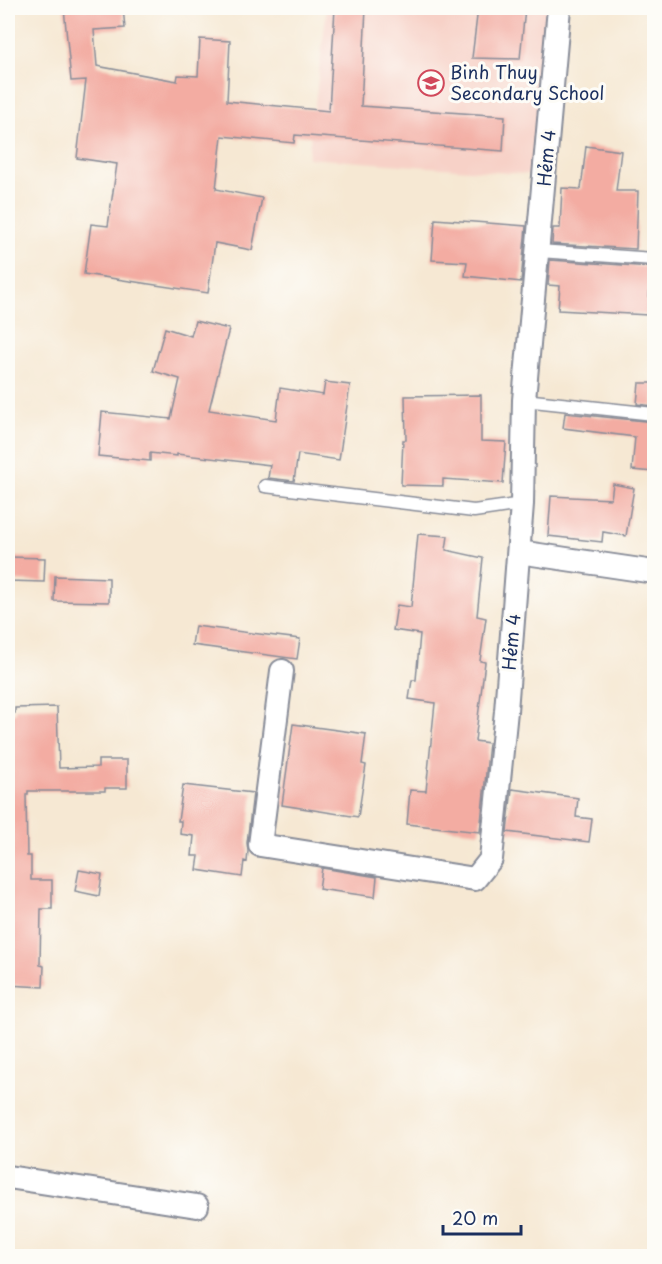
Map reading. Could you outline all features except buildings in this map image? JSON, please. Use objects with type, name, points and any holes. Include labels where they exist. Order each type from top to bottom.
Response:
[{"type":"street","name":"Hẻm 4","points":[[282,671],[260,845],[475,879],[491,859],[519,552],[524,400],[559,8]]},
{"type":"street","points":[[519,552],[654,572]]},
{"type":"street","points":[[8,1177],[197,1206]]},
{"type":"lane","points":[[538,251],[654,259]]},
{"type":"lane","points":[[524,400],[654,414]]},
{"type":"lane","points":[[265,486],[474,511],[522,504]]},
{"type":"shaded area","name":"Binh Thuy Secondary School","points":[[327,8],[551,8],[538,175],[308,158]]},
{"type":"place","name":"Binh Thuy Secondary School","points":[[431,83]]}]
